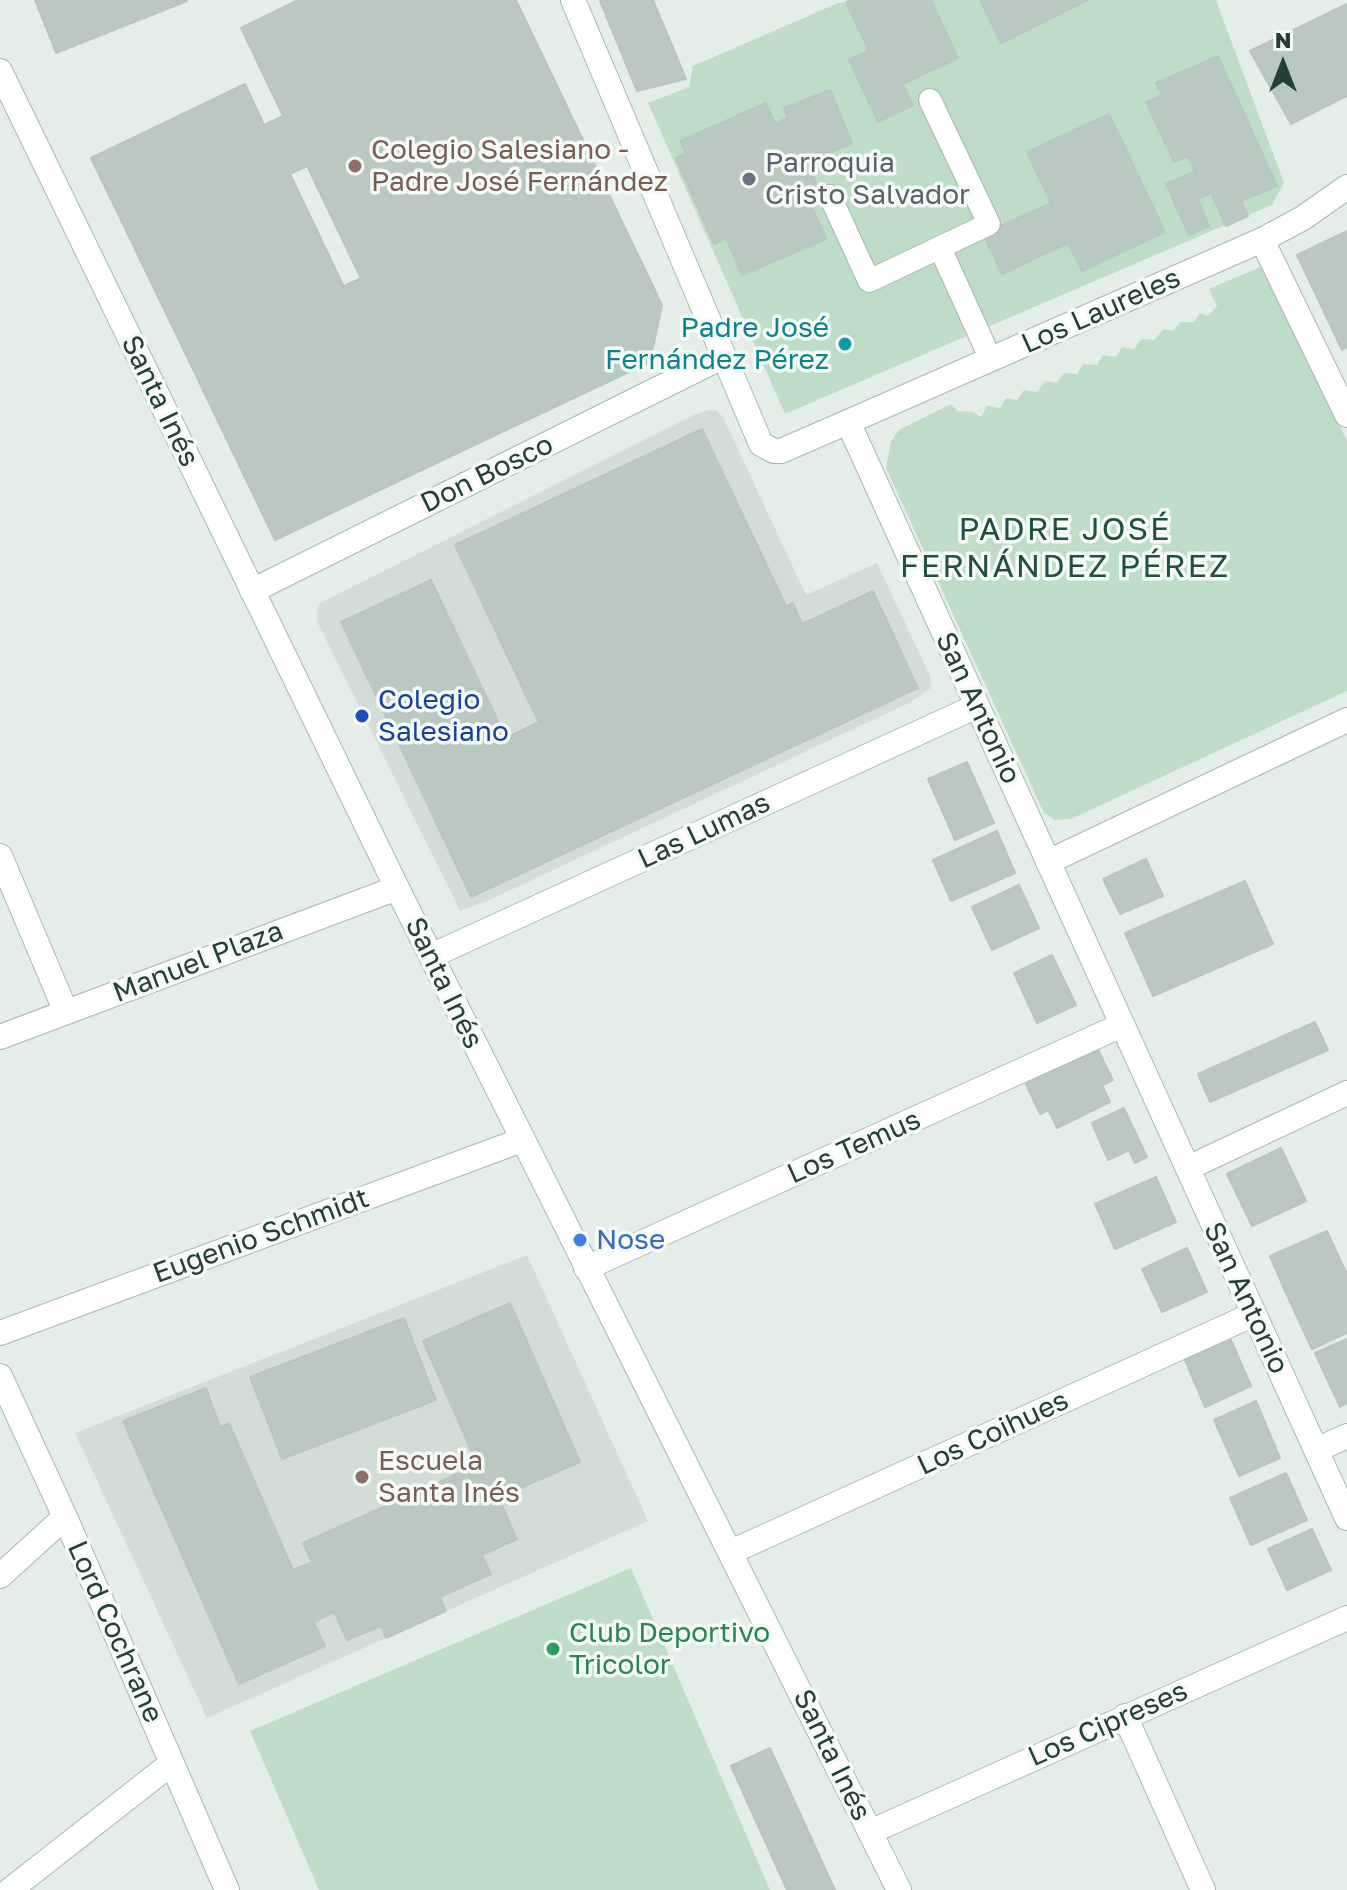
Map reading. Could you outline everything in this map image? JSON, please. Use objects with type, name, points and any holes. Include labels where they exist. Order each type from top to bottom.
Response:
[{"type":"street","points":[[573,0],[761,444],[774,451],[788,449],[848,422]]},
{"type":"street","name":"Santa Inés","points":[[0,71],[397,888],[899,1890]]},
{"type":"street","name":"Los Laureles","points":[[848,422],[1262,240],[1303,218],[1347,187]]},
{"type":"street","points":[[1262,240],[1347,415]]},
{"type":"street","name":"Don Bosco","points":[[252,591],[722,357]]},
{"type":"street","name":"San Antonio","points":[[848,422],[1347,1518]]},
{"type":"street","name":"Las Lumas","points":[[431,956],[977,706]]},
{"type":"street","points":[[1048,862],[1347,720]]},
{"type":"street","points":[[0,856],[66,1012]]},
{"type":"street","name":"Manuel Plaza","points":[[0,1037],[397,888]]},
{"type":"street","name":"Los Temus","points":[[586,1268],[1122,1025]]},
{"type":"street","points":[[1188,1168],[1347,1093]]},
{"type":"street","name":"Eugenio Schmidt","points":[[0,1333],[522,1140]]},
{"type":"street","name":"Los Coihues","points":[[731,1552],[1254,1314]]},
{"type":"street","name":"Lord Cochrane","points":[[0,1376],[65,1517],[227,1890]]},
{"type":"street","points":[[1316,1450],[1347,1436]]},
{"type":"street","points":[[0,1576],[65,1517]]},
{"type":"street","name":"Los Cipreses","points":[[870,1832],[1347,1618]]},
{"type":"street","points":[[1125,1716],[1203,1890]]},
{"type":"street","points":[[10,1890],[172,1763]]},
{"type":"lane","points":[[830,196],[869,281],[989,224],[930,100]]},
{"type":"lane","points":[[940,248],[991,360]]},
{"type":"shaded area","points":[[708,410],[716,410],[723,417],[806,595],[877,563],[930,676],[931,688],[909,703],[460,911],[318,623],[320,603]]},
{"type":"shaded area","name":"Escuela Santa Inés","points":[[527,1255],[648,1521],[207,1718],[75,1433]]},
{"type":"green space","points":[[858,0],[1216,0],[1284,183],[1272,205],[785,414],[648,103],[689,87],[693,66],[838,3]]},
{"type":"green space","points":[[1265,265],[1347,441],[1347,691],[1071,819],[1055,820],[1044,813],[886,468],[891,441],[899,430],[951,404],[957,411],[973,412],[981,417],[987,406],[1000,408],[1006,398],[1017,400],[1024,390],[1037,392],[1045,381],[1057,383],[1064,373],[1077,374],[1083,364],[1097,365],[1103,355],[1116,357],[1122,347],[1134,349],[1141,339],[1154,340],[1164,329],[1173,331],[1180,322],[1194,322],[1200,313],[1208,316],[1217,306],[1209,289]]},
{"type":"green space","name":"Club Deportivo Tricolor","points":[[631,1568],[770,1890],[319,1890],[250,1731]]},
{"type":"building","points":[[35,0],[186,0],[187,1],[56,53]]},
{"type":"building","points":[[298,0],[516,0],[662,305],[650,362],[447,458],[241,28]]},
{"type":"building","points":[[653,0],[686,79],[637,91],[600,1]]},
{"type":"building","points":[[931,0],[958,58],[903,84],[913,105],[878,122],[849,60],[869,51],[846,2]]},
{"type":"building","points":[[980,0],[1088,0],[1001,43]]},
{"type":"building","points":[[1347,4],[1347,96],[1291,124],[1250,51]]},
{"type":"building","points":[[1218,56],[1277,186],[1241,201],[1248,216],[1226,226],[1211,193],[1198,199],[1209,226],[1189,235],[1166,184],[1195,171],[1188,156],[1174,162],[1146,102],[1162,95],[1156,83]]},
{"type":"building","points":[[245,84],[264,125],[283,116],[307,166],[290,174],[344,287],[189,361],[91,158]]},
{"type":"building","points":[[830,90],[852,143],[806,162],[784,108]]},
{"type":"building","name":"Parroquia Cristo Salvador","points":[[766,103],[775,124],[787,118],[822,196],[809,201],[826,239],[742,275],[726,238],[714,244],[676,158],[686,154],[680,141]]},
{"type":"building","points":[[1109,114],[1165,232],[1082,271],[1068,243],[1002,274],[983,234],[1051,203],[1027,152]]},
{"type":"building","points":[[1347,231],[1347,347],[1342,350],[1297,255]]},
{"type":"building","points":[[361,278],[447,458],[275,540],[189,361]]},
{"type":"building","points":[[702,429],[786,606],[539,723],[455,545]]},
{"type":"building","points":[[431,580],[506,738],[416,780],[341,622]]},
{"type":"building","points":[[873,591],[918,688],[471,897],[416,780],[793,603],[802,624]]},
{"type":"building","points":[[967,762],[994,823],[955,840],[928,779]]},
{"type":"building","points":[[997,831],[1015,873],[951,901],[933,860]]},
{"type":"building","points":[[1146,859],[1163,896],[1120,914],[1103,879]]},
{"type":"building","points":[[1245,881],[1273,944],[1153,996],[1125,933]]},
{"type":"building","points":[[1019,885],[1039,928],[992,950],[972,907]]},
{"type":"building","points":[[1052,955],[1076,1005],[1037,1023],[1014,973]]},
{"type":"building","points":[[1315,1022],[1328,1050],[1210,1102],[1198,1074]]},
{"type":"building","points":[[1098,1050],[1113,1080],[1040,1114],[1026,1084]]},
{"type":"building","points":[[1102,1085],[1110,1102],[1057,1128],[1049,1111]]},
{"type":"building","points":[[1124,1108],[1147,1157],[1135,1163],[1129,1150],[1108,1160],[1092,1123]]},
{"type":"building","points":[[1281,1148],[1306,1201],[1252,1226],[1227,1174]]},
{"type":"building","points":[[1156,1177],[1176,1222],[1115,1249],[1095,1204]]},
{"type":"building","points":[[1327,1231],[1342,1264],[1285,1291],[1270,1256]]},
{"type":"building","points":[[1187,1248],[1207,1292],[1162,1312],[1142,1269]]},
{"type":"building","points":[[1342,1264],[1347,1274],[1347,1333],[1312,1349],[1285,1291]]},
{"type":"building","points":[[510,1303],[580,1462],[493,1500],[423,1341]]},
{"type":"building","points":[[404,1318],[436,1400],[282,1459],[250,1377]]},
{"type":"building","points":[[1347,1339],[1347,1403],[1340,1407],[1315,1353]]},
{"type":"building","points":[[1231,1340],[1251,1386],[1205,1407],[1185,1360]]},
{"type":"building","points":[[206,1388],[220,1427],[229,1423],[293,1570],[312,1562],[334,1612],[314,1622],[325,1646],[239,1684],[123,1421]]},
{"type":"building","points":[[1256,1401],[1280,1458],[1239,1476],[1214,1420]]},
{"type":"building","points":[[477,1465],[493,1500],[498,1497],[517,1539],[482,1555],[491,1574],[440,1597],[446,1611],[386,1638],[381,1626],[347,1640],[303,1543]]},
{"type":"building","points":[[1286,1473],[1307,1520],[1251,1545],[1230,1498]]},
{"type":"building","points":[[1312,1529],[1331,1570],[1287,1590],[1268,1549]]},
{"type":"building","points":[[770,1748],[835,1890],[787,1890],[731,1766]]},
{"type":"place","name":"Colegio Salesiano - Padre José Fernández","points":[[355,166]]},
{"type":"place","name":"Parroquia Cristo Salvador","points":[[749,179]]},
{"type":"place","name":"Padre José Fernández Pérez","points":[[845,344]]},
{"type":"place","name":"Colegio Salesiano","points":[[362,716]]},
{"type":"place","name":"Nose","points":[[580,1240]]},
{"type":"place","name":"Escuela Santa Inés","points":[[362,1477]]},
{"type":"place","name":"Club Deportivo Tricolor","points":[[553,1649]]},
{"type":"district","name":"PADRE JOSÉ FERNÁNDEZ PÉREZ","points":[[1065,548]]}]
